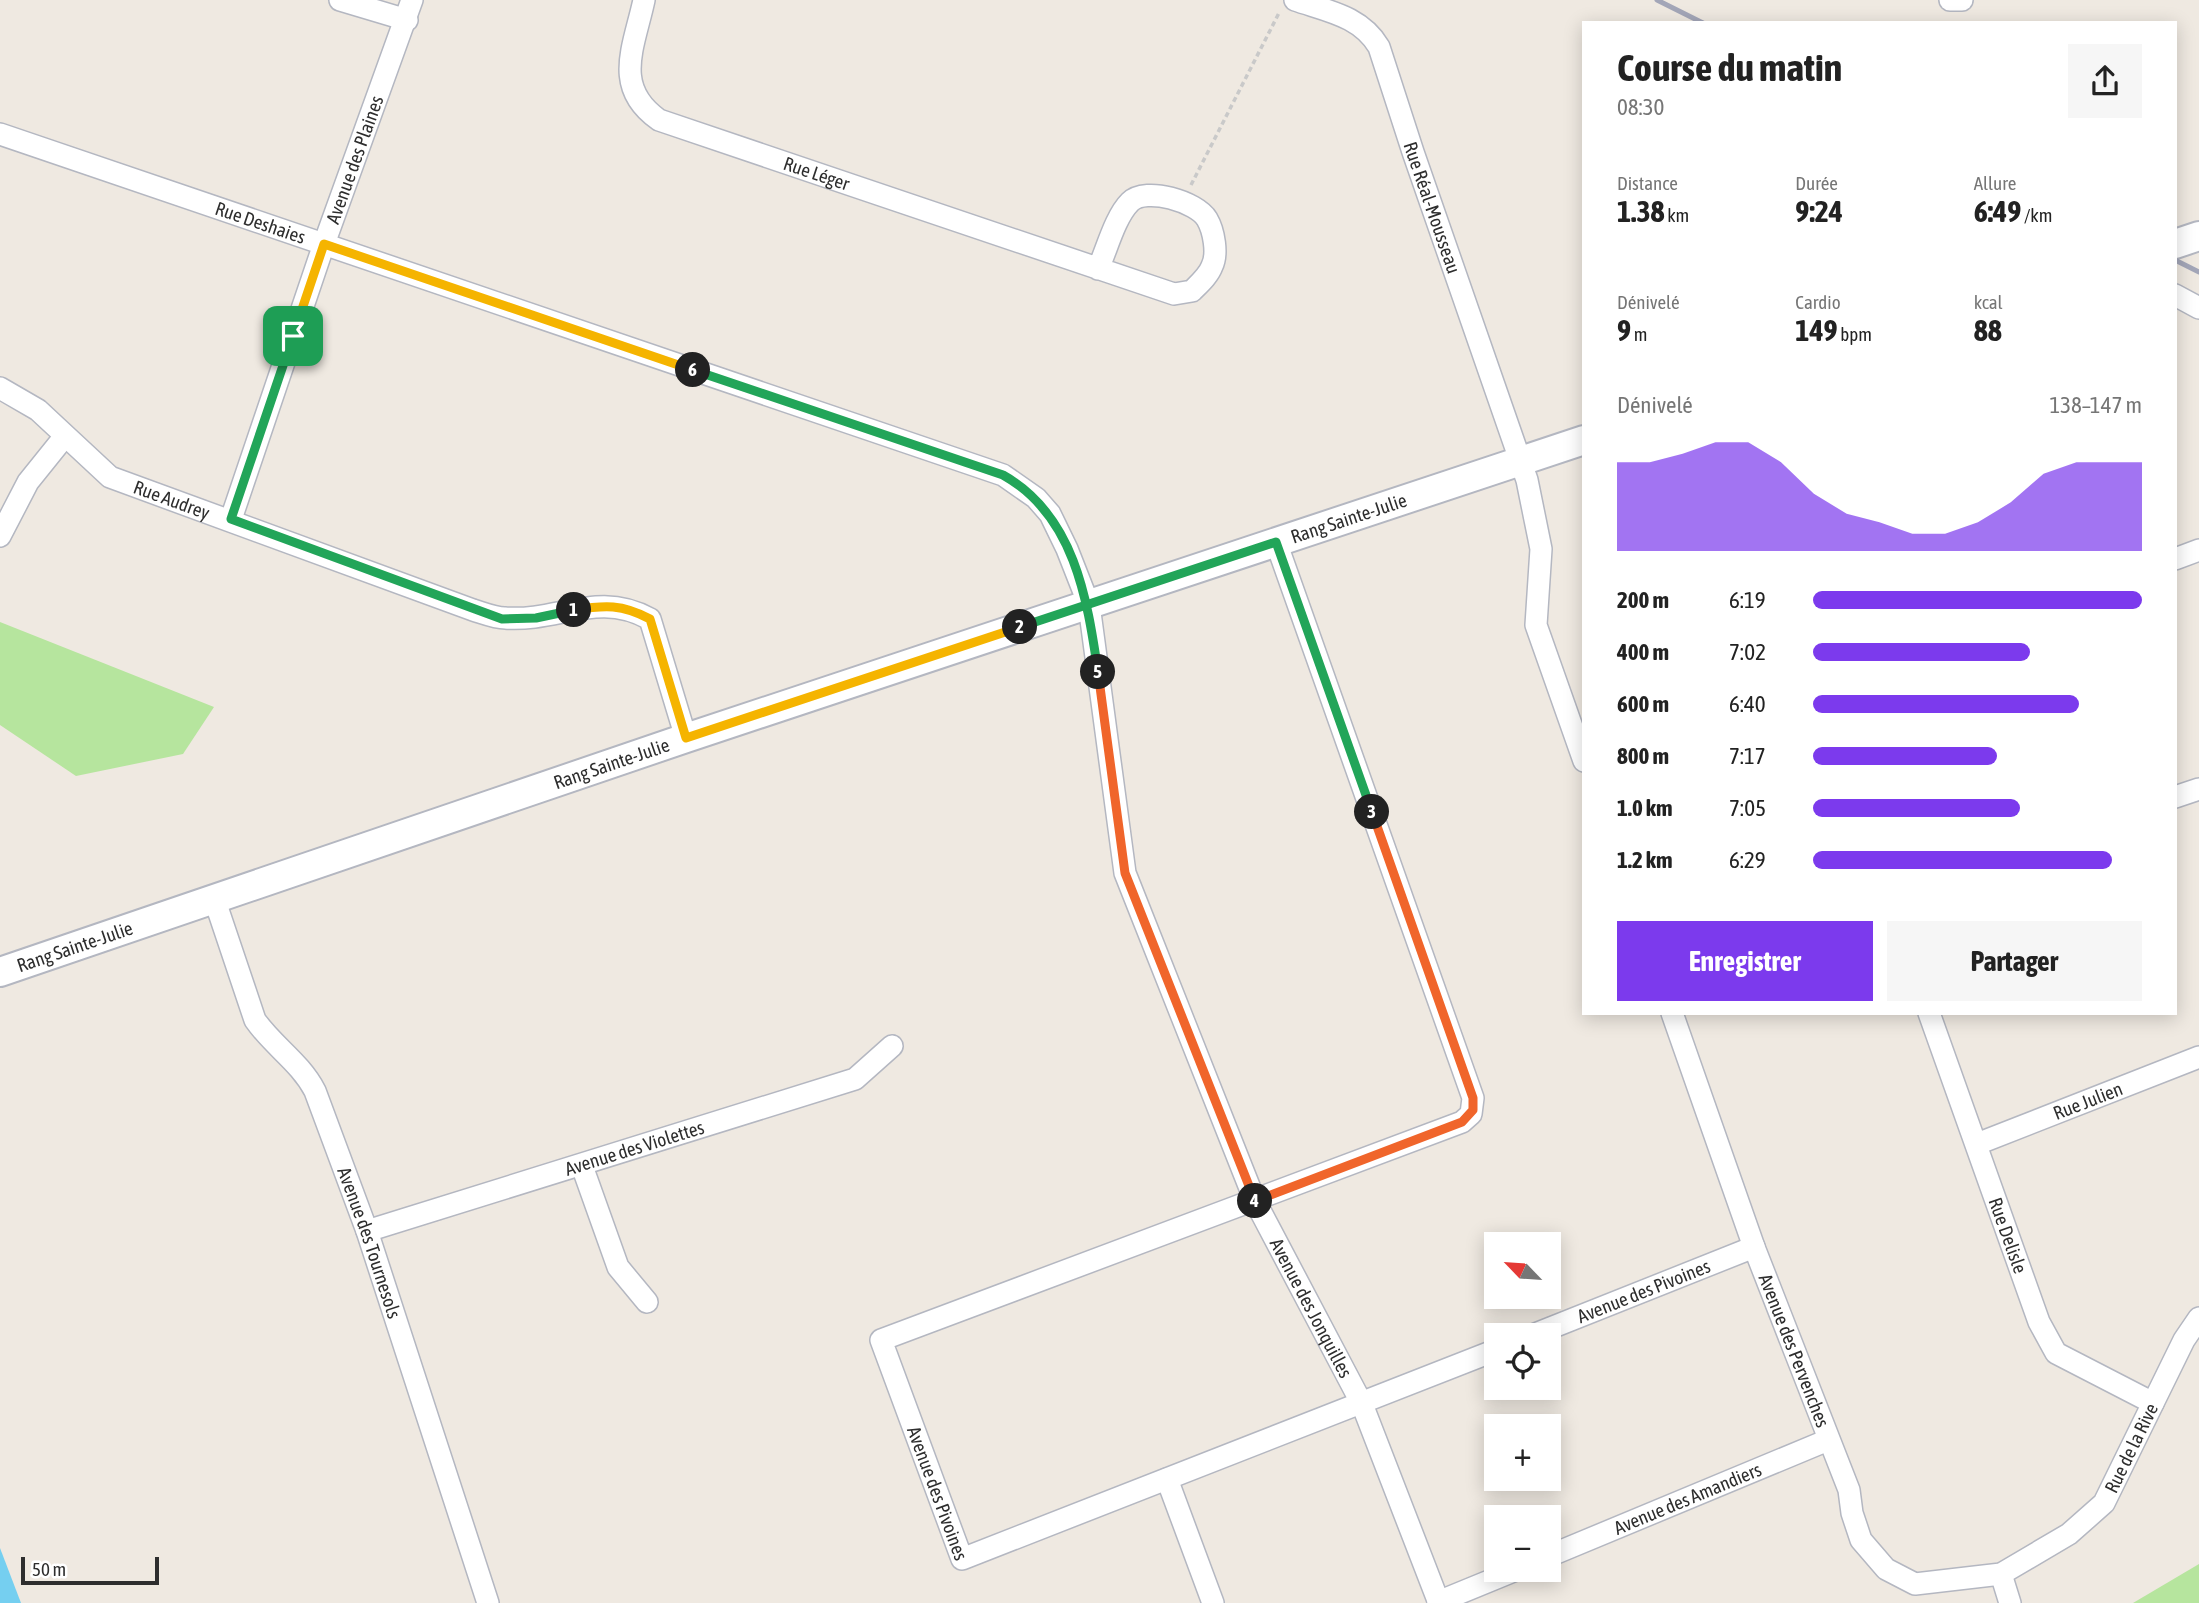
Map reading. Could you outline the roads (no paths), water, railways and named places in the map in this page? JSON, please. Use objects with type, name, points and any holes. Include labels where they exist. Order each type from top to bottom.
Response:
[{"type":"street","points":[[340,0],[410,10]]},
{"type":"street","name":"Rue Léger","points":[[644,0],[628,73],[630,86],[638,102],[659,120],[1098,269],[1174,294],[1192,291],[1212,267],[1216,250],[1207,219],[1199,210],[1182,203],[1145,194],[1132,199],[1098,269]]},
{"type":"street","name":"Rue Réal-Mousseau","points":[[1295,0],[1359,23],[1371,33],[1379,47],[1521,461]]},
{"type":"street","points":[[1950,0],[1962,0]]},
{"type":"street","name":"Avenue des Plaines","points":[[231,519],[324,244],[410,10]]},
{"type":"street","name":"Rue Deshaies","points":[[0,134],[1003,475],[1036,498],[1050,514],[1088,605]]},
{"type":"street","points":[[2177,243],[2199,236]]},
{"type":"street","points":[[2177,296],[2199,308]]},
{"type":"street","name":"Rue Audrey","points":[[0,388],[38,410],[110,477],[502,619],[536,618],[601,605],[630,608],[650,619],[686,738]]},
{"type":"street","points":[[0,536],[28,482],[65,436]]},
{"type":"street","name":"Rang Sainte-Julie","points":[[0,972],[215,901],[686,738],[1582,441]]},
{"type":"street","points":[[1521,461],[1541,549],[1536,625],[1582,755]]},
{"type":"street","points":[[1255,1201],[1462,1122],[1469,1118],[1474,1106],[1276,542]]},
{"type":"street","points":[[2177,558],[2199,550]]},
{"type":"street","name":"Avenue des Jonquilles","points":[[1088,605],[1125,873],[1255,1201],[1362,1404],[1438,1603]]},
{"type":"street","points":[[2177,796],[2199,789]]},
{"type":"street","name":"Avenue des Tournesols","points":[[215,901],[255,1020],[264,1033],[304,1070],[309,1081],[367,1231],[488,1603]]},
{"type":"street","name":"Avenue des Pervenches","points":[[1673,1015],[1754,1247],[1849,1490],[1852,1513],[1861,1541],[1886,1569],[1915,1584],[2001,1574]]},
{"type":"street","name":"Rue Delisle","points":[[1929,1015],[2039,1322],[2056,1353],[2153,1403]]},
{"type":"street","name":"Avenue des Violettes","points":[[367,1231],[855,1079],[892,1046]]},
{"type":"street","name":"Rue Julien","points":[[1977,1144],[2199,1057]]},
{"type":"street","points":[[582,1166],[618,1267],[647,1302]]},
{"type":"street","name":"Avenue des Pivoines","points":[[1255,1201],[881,1339],[962,1559],[1484,1355]]},
{"type":"street","name":"Avenue des Pivoines","points":[[1561,1324],[1754,1247]]},
{"type":"street","name":"Rue de la Rive","points":[[2001,1574],[2069,1534],[2104,1503],[2199,1318]]},
{"type":"street","name":"Avenue des Amandiers","points":[[1561,1551],[1828,1440]]},
{"type":"street","points":[[1167,1479],[1213,1603]]},
{"type":"street","points":[[2001,1574],[2010,1603]]},
{"type":"street","points":[[1438,1603],[1488,1582]]},
{"type":"water","points":[[0,1548],[21,1603],[0,1603]]},
{"type":"railway","points":[[1657,0],[1699,21]]},
{"type":"railway","points":[[2177,261],[2199,272]]}]
